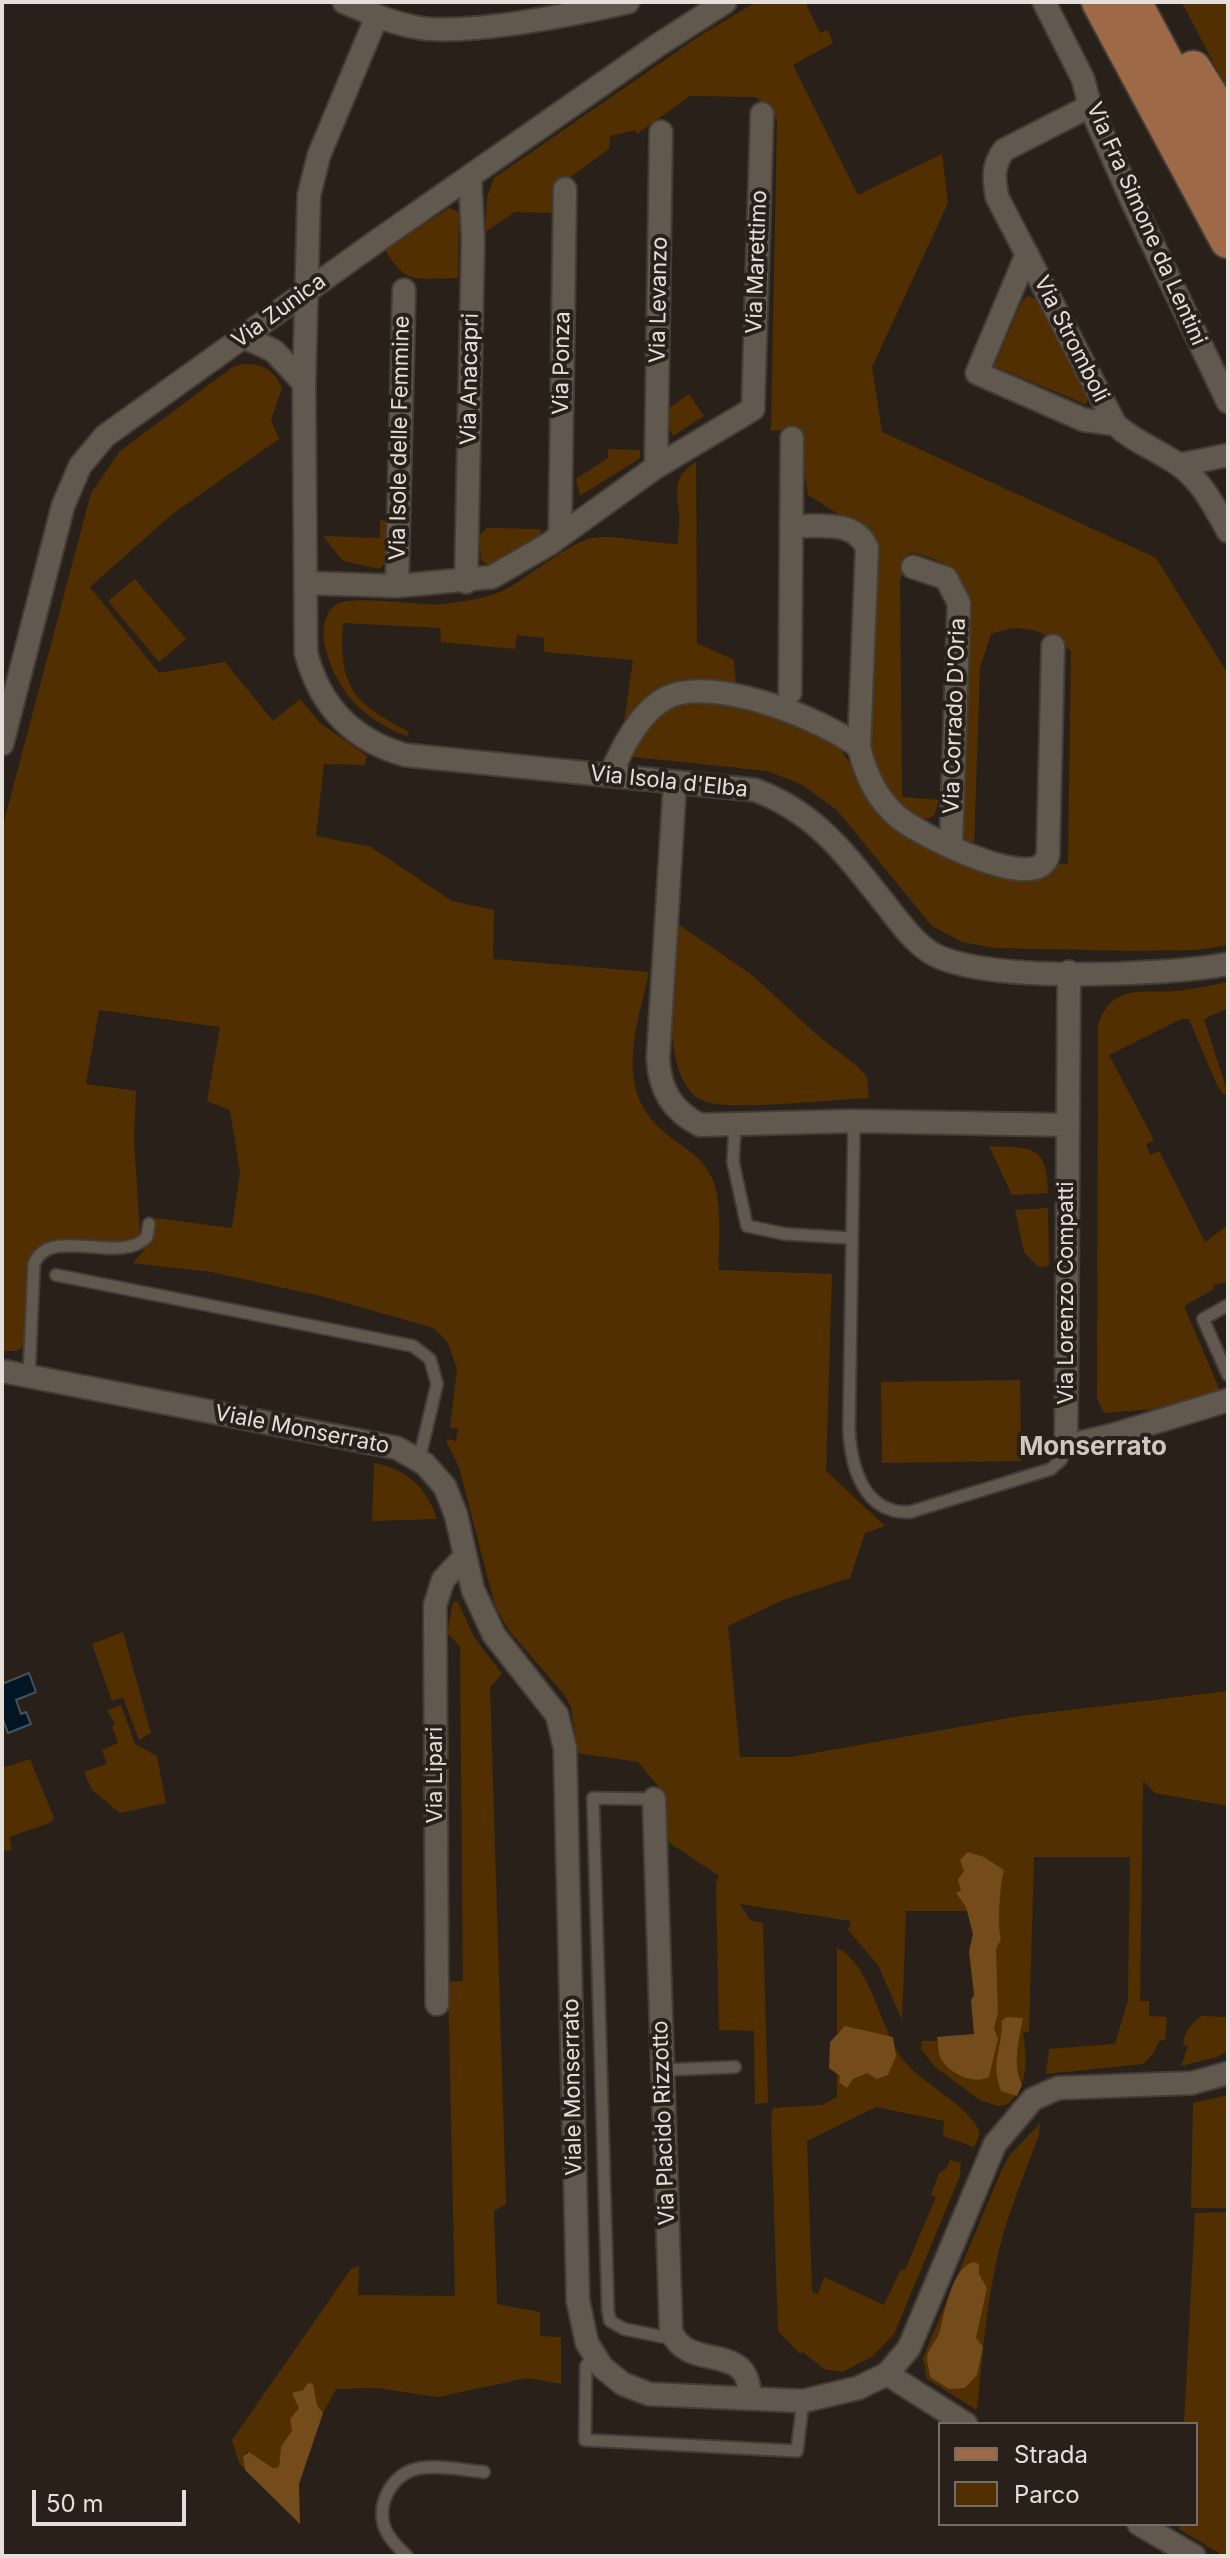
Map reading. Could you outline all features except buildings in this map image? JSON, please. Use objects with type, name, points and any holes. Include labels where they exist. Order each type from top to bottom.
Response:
[{"type":"main road","points":[[1100,2],[1228,240]]},
{"type":"main road","points":[[1133,2],[1228,180]]},
{"type":"main road","points":[[1147,2],[1228,125]]},
{"type":"street","points":[[344,2],[377,16],[422,28],[477,26],[628,2]]},
{"type":"street","name":"Via Zunica","points":[[2,744],[63,506],[80,466],[105,436],[470,177],[725,2]]},
{"type":"street","name":"Via Fra Simone da Lentini","points":[[1044,2],[1083,79],[1090,106],[1228,402]]},
{"type":"street","name":"Via Isola d'Elba","points":[[377,16],[361,47],[309,195],[309,290],[304,383],[306,653],[311,671],[338,718],[369,742],[405,755],[755,790],[787,802],[840,848],[927,951],[957,965],[987,970],[1069,972],[1193,969],[1228,964]]},
{"type":"street","name":"Via Stromboli","points":[[1090,106],[1004,150],[996,161],[994,176],[997,197],[1115,424],[1129,437],[1179,465],[1205,493],[1228,531]]},
{"type":"street","name":"Via Marettimo","points":[[656,467],[753,409],[762,114]]},
{"type":"street","name":"Via Levanzo","points":[[656,467],[661,132]]},
{"type":"street","name":"Via Anacapri","points":[[466,582],[473,240],[470,177]]},
{"type":"street","name":"Via Ponza","points":[[560,536],[565,189]]},
{"type":"street","name":"Via Stromboli","points":[[1027,254],[977,373],[1084,420],[1115,424]]},
{"type":"street","name":"Via Isole delle Femmine","points":[[397,586],[404,290]]},
{"type":"street","points":[[244,337],[274,351],[304,383]]},
{"type":"street","points":[[790,693],[792,438]]},
{"type":"street","points":[[1179,465],[1228,455]]},
{"type":"street","points":[[306,583],[397,586],[466,582],[492,577],[510,569],[560,536],[656,467]]},
{"type":"street","points":[[1205,493],[1228,496]]},
{"type":"street","points":[[791,526],[850,528],[862,536],[867,548],[859,747],[874,787],[899,818],[951,846],[1024,871],[1042,868],[1048,860],[1053,646]]},
{"type":"street","name":"Via Corrado D'Oria","points":[[913,567],[946,578],[959,603],[951,846]]},
{"type":"street","points":[[611,775],[618,755],[651,708],[681,693],[719,694],[771,703],[831,729],[859,747]]},
{"type":"street","points":[[675,782],[658,1070],[666,1094],[690,1119],[700,1125],[735,1126],[854,1121],[1066,1125]]},
{"type":"street","name":"Via Lorenzo Compatti","points":[[1066,1446],[1069,972]]},
{"type":"street","name":"Viale Monserrato","points":[[2,1371],[381,1444],[419,1460],[445,1487],[473,1590],[494,1635],[557,1715],[565,1748],[578,2301],[582,2330],[593,2356],[612,2376],[635,2390],[803,2401],[858,2388],[887,2374],[909,2348],[995,2144],[1033,2099],[1058,2088],[1192,2083],[1228,2073]]},
{"type":"street","points":[[1066,1446],[1228,1400]]},
{"type":"street","name":"Via Lipari","points":[[437,2004],[435,1605],[443,1580],[465,1556]]},
{"type":"street","name":"Via Placido Rizzotto","points":[[654,1799],[670,2323],[674,2339]]},
{"type":"street","points":[[674,2339],[688,2352],[736,2364],[747,2378],[749,2398]]},
{"type":"street","points":[[887,2374],[963,2422]]},
{"type":"street","points":[[1142,2526],[1194,2556]]},
{"type":"lane","points":[[854,1121],[850,1447],[859,1478],[872,1500],[899,1513],[921,1509],[1051,1469],[1061,1460],[1066,1446]]},
{"type":"lane","points":[[735,1126],[733,1162],[747,1226],[785,1234],[851,1238]]},
{"type":"lane","points":[[29,1376],[34,1264],[40,1253],[53,1247],[135,1246],[147,1237],[149,1224]]},
{"type":"lane","points":[[56,1275],[413,1346],[430,1359],[437,1384],[419,1460]]},
{"type":"lane","points":[[1228,1305],[1203,1319],[1228,1375]]},
{"type":"lane","points":[[654,1799],[593,1798],[608,2311],[610,2321],[624,2329],[674,2339]]},
{"type":"lane","points":[[662,2070],[735,2067]]},
{"type":"lane","points":[[593,2356],[586,2366],[585,2440],[797,2451],[803,2401]]},
{"type":"lane","points":[[407,2556],[384,2526],[383,2503],[393,2483],[412,2470],[423,2467],[484,2472]]},
{"type":"green space","points":[[756,2],[805,2],[820,33],[828,30],[833,43],[793,65],[858,195],[942,154],[948,203],[872,367],[882,432],[1156,558],[1228,674],[1228,945],[1196,950],[1134,951],[995,948],[962,942],[932,926],[837,810],[801,784],[767,771],[625,756],[656,714],[671,704],[714,701],[769,712],[839,747],[881,811],[899,830],[1029,882],[1053,872],[1055,863],[1068,864],[1071,651],[1033,630],[1013,628],[991,634],[980,668],[974,846],[992,855],[1033,860],[1031,864],[992,859],[975,851],[964,836],[967,593],[952,570],[932,558],[914,553],[909,553],[900,581],[902,797],[939,800],[934,816],[927,819],[902,807],[885,789],[874,766],[869,738],[875,537],[808,495],[797,429],[771,431],[777,119],[756,97],[690,96],[637,134],[636,130],[610,136],[609,149],[555,188],[552,213],[515,212],[485,232],[487,198],[494,178],[698,37]]},
{"type":"green space","points":[[1181,2],[1228,2],[1228,91],[1187,12]]},
{"type":"green space","points":[[449,208],[459,212],[458,278],[415,278],[400,270],[385,250]]},
{"type":"green space","points":[[1028,296],[1038,300],[1087,392],[1089,399],[1085,404],[994,366],[1022,301]]},
{"type":"green space","points":[[244,364],[267,369],[282,388],[271,420],[279,439],[171,515],[90,587],[159,673],[225,662],[273,721],[300,699],[320,723],[367,756],[365,765],[324,764],[316,836],[371,847],[452,901],[494,910],[493,959],[649,972],[633,1057],[638,1097],[648,1115],[697,1158],[712,1178],[719,1211],[719,1270],[832,1274],[826,1471],[885,1526],[865,1533],[850,1578],[785,1599],[728,1626],[740,1757],[792,1757],[1020,1716],[1228,1691],[1228,1806],[1155,1793],[1143,1781],[1140,2001],[1149,2001],[1149,2016],[1167,2017],[1165,2040],[1159,2041],[1153,2054],[1143,2064],[1046,2074],[1049,2049],[1115,2044],[1128,2000],[1130,1857],[1034,1857],[1029,2032],[1023,2033],[1025,2072],[1020,2089],[1008,2104],[998,2106],[980,2100],[935,2067],[921,2049],[922,2041],[976,2040],[978,1911],[906,1911],[902,2020],[878,1965],[848,1930],[851,1921],[740,1904],[750,1920],[763,1923],[768,2103],[755,2104],[754,2031],[719,2030],[716,1884],[719,1876],[667,1841],[664,1793],[638,1762],[578,1753],[571,1707],[564,1694],[510,1632],[495,1606],[459,1467],[447,1443],[447,1439],[456,1441],[458,1429],[450,1427],[457,1369],[448,1343],[434,1328],[321,1296],[211,1272],[133,1263],[150,1243],[156,1225],[152,1223],[154,1218],[232,1228],[240,1173],[230,1110],[207,1101],[220,1027],[99,1010],[86,1084],[136,1091],[134,1139],[140,1234],[124,1242],[35,1248],[27,1267],[24,1346],[16,1351],[2,1351],[2,829],[91,493],[120,451],[233,367]]},
{"type":"green space","points":[[689,394],[704,416],[673,436],[667,424],[668,409]]},
{"type":"green space","points":[[608,449],[640,450],[640,458],[580,496],[576,479],[608,458]]},
{"type":"green space","points":[[696,462],[697,643],[734,660],[736,686],[697,682],[622,737],[633,660],[544,652],[544,638],[517,635],[515,649],[441,642],[440,628],[343,623],[342,645],[347,679],[363,702],[409,732],[407,736],[377,722],[344,690],[336,677],[324,641],[326,619],[334,606],[342,602],[369,600],[443,604],[484,597],[508,588],[563,552],[592,538],[678,544],[678,483],[684,472]]},
{"type":"green space","points":[[380,520],[386,521],[385,563],[379,569],[343,561],[323,536],[380,538]]},
{"type":"green space","points":[[487,528],[540,529],[542,536],[490,566],[481,560],[479,536]]},
{"type":"green space","points":[[135,579],[186,639],[159,662],[108,601]]},
{"type":"green space","points":[[675,922],[752,975],[816,1034],[858,1067],[867,1077],[869,1098],[736,1105],[704,1101],[689,1090],[679,1071],[671,1019]]},
{"type":"green space","points":[[1228,982],[1228,1008],[1204,1019],[1228,1094],[1223,1094],[1217,1085],[1189,1019],[1181,1019],[1109,1055],[1154,1140],[1146,1144],[1150,1155],[1159,1151],[1205,1242],[1228,1225],[1228,1282],[1213,1285],[1214,1289],[1184,1306],[1221,1393],[1166,1408],[1104,1413],[1097,1398],[1098,1025],[1104,1011],[1120,996],[1178,991]]},
{"type":"green space","points":[[989,1146],[1016,1147],[1034,1152],[1044,1165],[1048,1193],[1012,1195]]},
{"type":"green space","points":[[1048,1208],[1049,1266],[1038,1267],[1024,1252],[1015,1210]]},
{"type":"green space","points":[[1020,1380],[1021,1461],[882,1463],[881,1382]]},
{"type":"green space","points":[[374,1463],[396,1470],[414,1482],[428,1498],[437,1519],[372,1521]]},
{"type":"green space","points":[[453,1602],[458,1602],[474,1637],[502,1674],[490,1687],[506,2204],[494,2211],[497,2304],[540,2312],[540,2336],[561,2337],[561,2384],[527,2378],[438,2397],[377,2388],[336,2389],[323,2413],[305,2388],[295,2397],[299,2408],[290,2419],[292,2431],[281,2446],[279,2468],[247,2451],[243,2456],[245,2470],[239,2463],[232,2440],[351,2269],[359,2266],[358,2295],[455,2296],[448,1982],[463,1981],[460,1646],[447,1633]]},
{"type":"green space","points":[[123,1632],[151,1733],[139,1740],[123,1697],[112,1701],[92,1644]]},
{"type":"green space","points":[[121,1705],[135,1744],[157,1756],[166,1803],[120,1813],[92,1790],[84,1772],[107,1764],[102,1750],[118,1743],[112,1726],[115,1724],[107,1710]]},
{"type":"green space","points":[[30,1759],[54,1818],[52,1822],[9,1837],[12,1850],[2,1852],[2,1768]]},
{"type":"green space","points":[[837,1948],[859,1968],[903,2060],[967,2114],[980,2133],[974,2147],[943,2136],[944,2121],[876,2107],[807,2141],[812,2292],[818,2294],[824,2277],[884,2305],[901,2269],[905,2270],[936,2197],[931,2195],[939,2173],[947,2168],[950,2160],[961,2163],[960,2176],[894,2334],[873,2356],[842,2372],[824,2369],[803,2352],[800,2354],[778,2331],[771,2120],[773,2108],[822,2105],[837,2097]]},
{"type":"green space","points":[[1202,2016],[1228,2017],[1228,2051],[1214,2058],[1181,2066],[1188,2046],[1183,2044],[1185,2035]]},
{"type":"green space","points":[[1228,2095],[1228,2208],[1191,2208],[1193,2103]]},
{"type":"green space","points":[[1040,2123],[1039,2135],[1014,2201],[997,2259],[977,2410],[927,2379],[923,2358],[1002,2169],[1009,2156]]},
{"type":"green space","points":[[1228,2212],[1228,2556],[1179,2529],[1179,2526],[1198,2526],[1198,2422],[1184,2422],[1195,2213]]},
{"type":"shaded area","points":[[968,1852],[984,1857],[1004,1870],[999,1925],[1001,1939],[996,1949],[998,2012],[994,2028],[998,2039],[989,2077],[977,2080],[958,2074],[943,2062],[937,2037],[974,2034],[969,1951],[973,1934],[966,1907],[956,1893],[961,1890],[958,1880],[964,1871],[960,1860]]},
{"type":"shaded area","points":[[1006,2017],[1023,2018],[1017,2060],[1022,2085],[1017,2096],[1001,2091],[998,2080],[996,2063],[1002,2021]]},
{"type":"shaded area","points":[[845,2026],[893,2037],[896,2056],[888,2075],[877,2079],[867,2073],[853,2079],[847,2088],[839,2082],[840,2076],[829,2068],[830,2042]]},
{"type":"shaded area","points":[[979,2264],[979,2274],[987,2288],[976,2338],[983,2347],[977,2375],[965,2388],[949,2389],[930,2377],[927,2356],[939,2334],[955,2281],[966,2265]]},
{"type":"shaded area","points":[[308,2383],[313,2384],[317,2405],[323,2413],[299,2484],[300,2524],[245,2470],[243,2456],[249,2452],[273,2468],[279,2467],[281,2446],[292,2431],[290,2419],[299,2408],[292,2393],[303,2390]]},
{"type":"water","points":[[29,1673],[36,1692],[16,1700],[21,1714],[26,1712],[31,1724],[8,1733],[2,1717],[2,1684]]},
{"type":"district","name":"Monserrato","points":[[1093,1447]]}]
